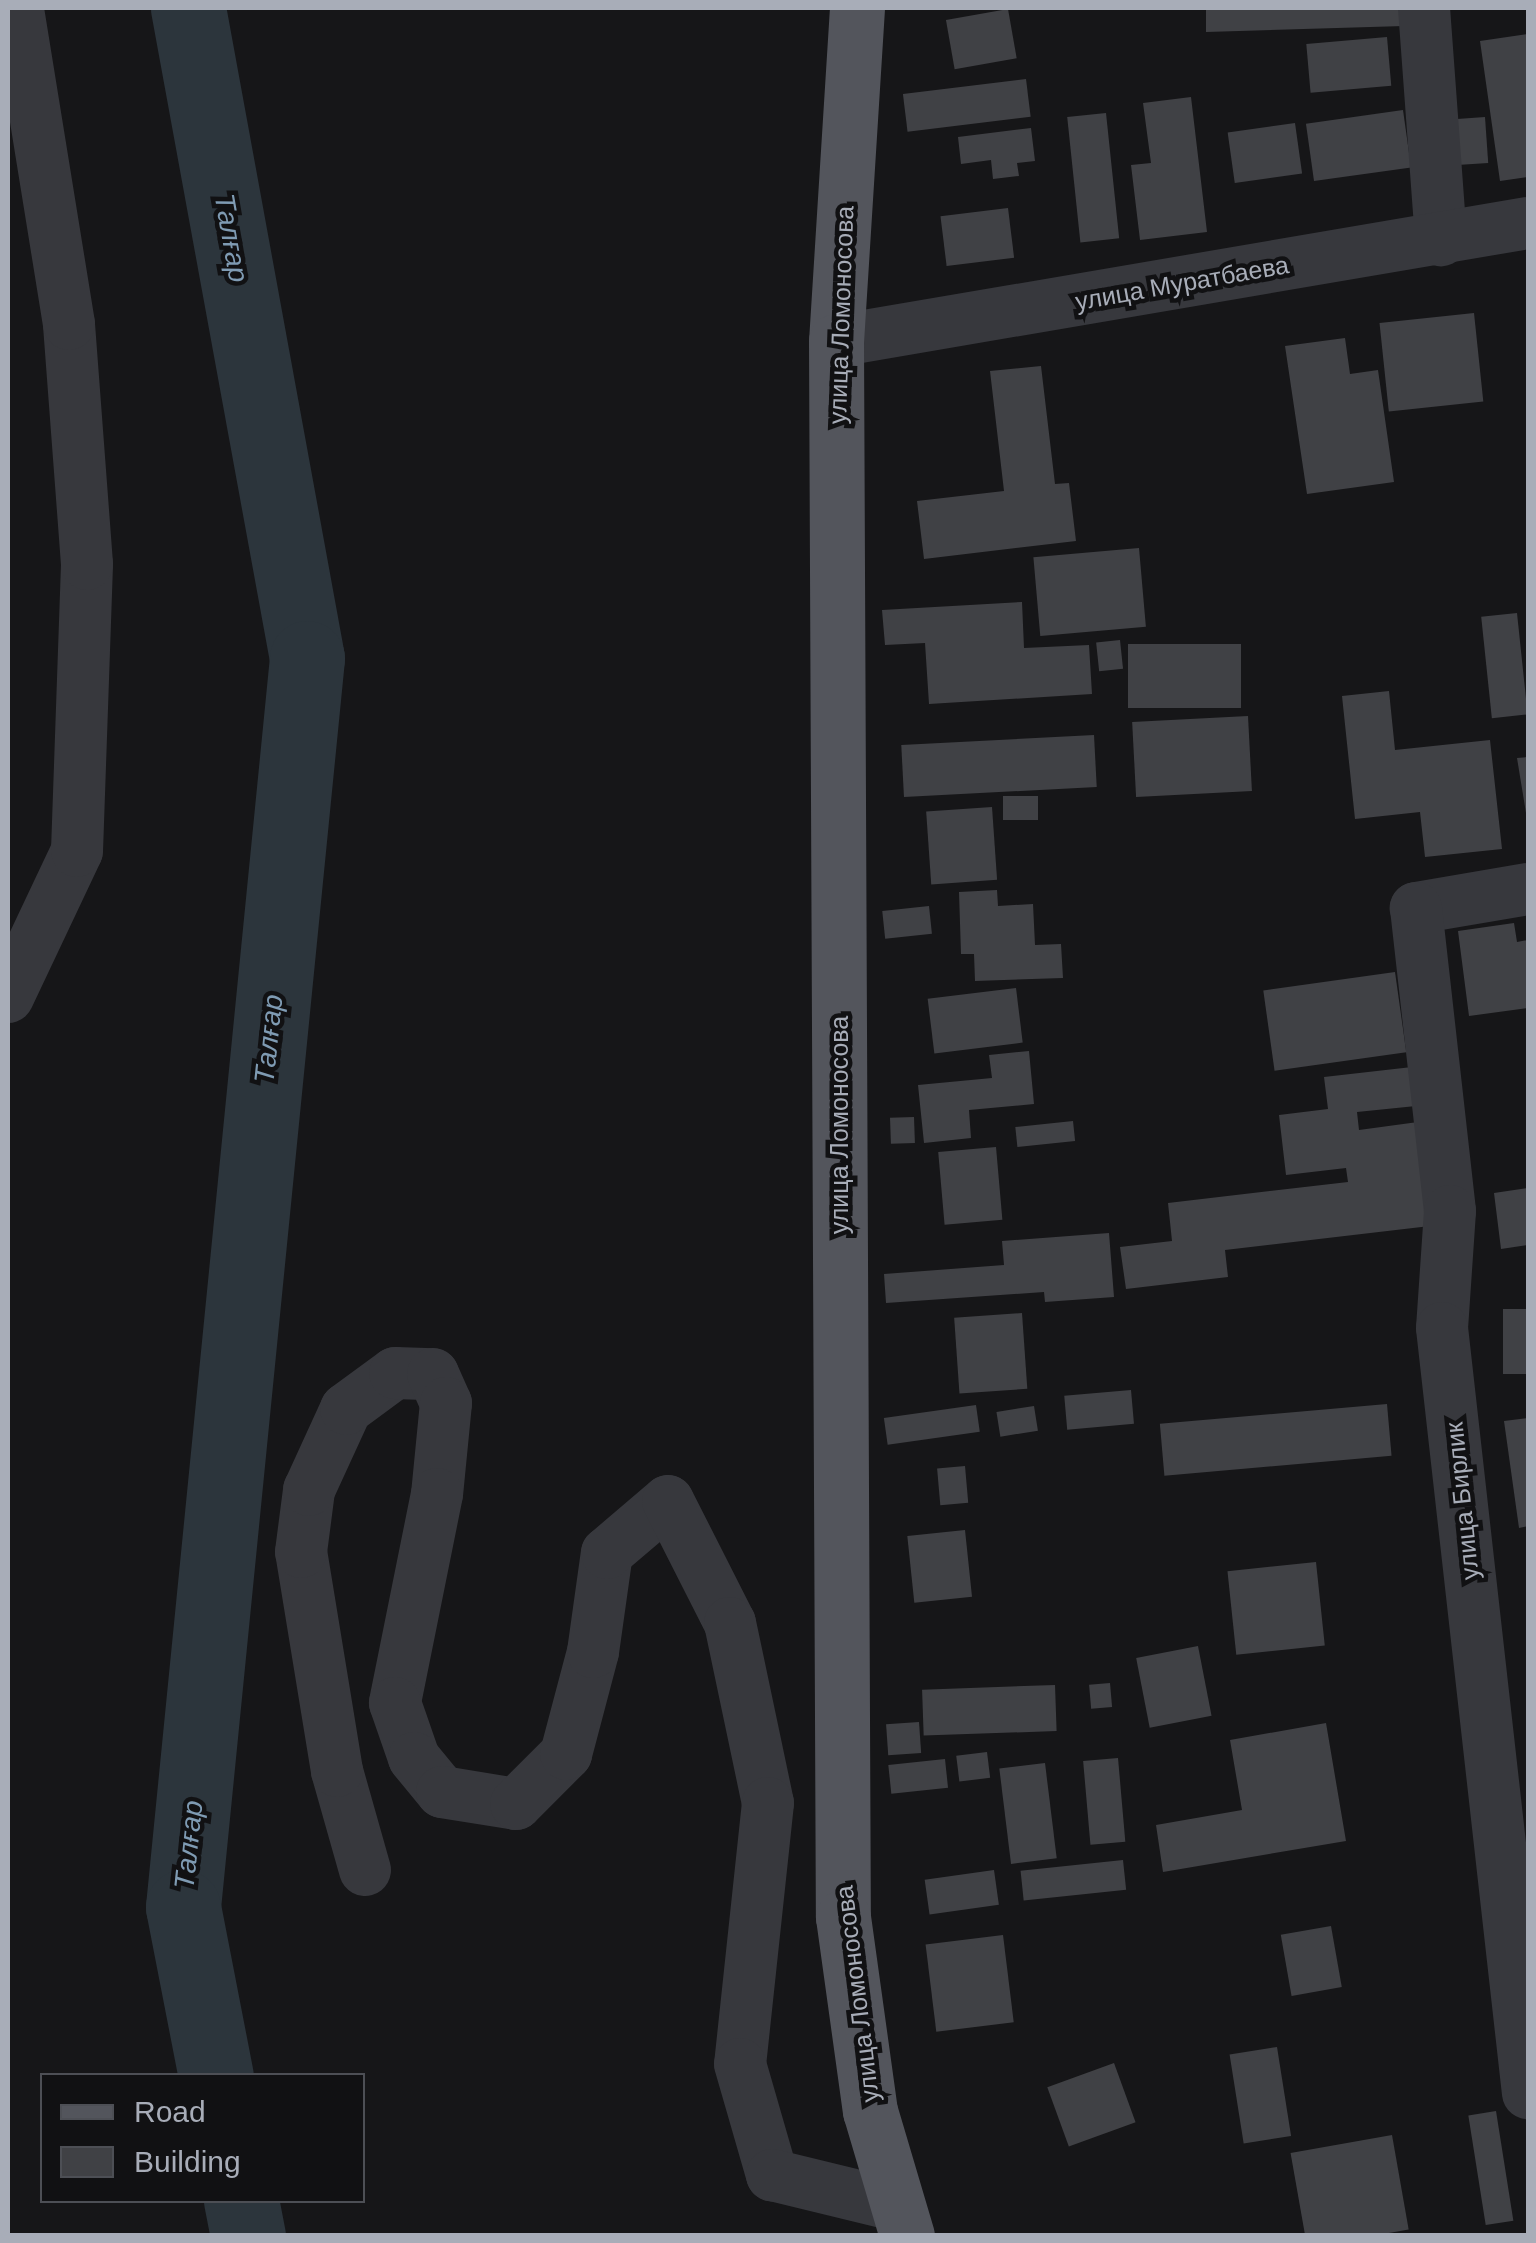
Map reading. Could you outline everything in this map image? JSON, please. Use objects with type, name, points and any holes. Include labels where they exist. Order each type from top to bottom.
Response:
[{"type":"main road","name":"улица Ломоносова","points":[[857,8],[836,342],[843,1916],[870,2111],[903,2221]]},
{"type":"street","points":[[8,997],[77,851],[87,564],[69,324],[18,8]]},
{"type":"street","points":[[1424,8],[1441,240]]},
{"type":"street","name":"улица Муратбаева","points":[[836,342],[1528,222]]},
{"type":"street","name":"улица Бирлик","points":[[1528,889],[1416,908],[1450,1210],[1442,1328],[1528,2093]]},
{"type":"street","points":[[365,1870],[338,1771],[301,1552],[309,1490],[346,1409],[395,1373],[433,1374],[446,1403],[437,1494],[395,1703],[414,1758],[442,1792],[516,1804],[566,1754],[593,1652],[608,1553],[668,1500],[730,1623],[768,1803],[740,2064],[772,2174],[903,2221]]},
{"type":"building","points":[[1206,8],[1403,8],[1404,26],[1206,32]]},
{"type":"building","points":[[1008,9],[1017,58],[955,69],[946,20]]},
{"type":"building","points":[[1528,34],[1528,177],[1500,181],[1480,41]]},
{"type":"building","points":[[1387,37],[1391,86],[1311,93],[1306,44]]},
{"type":"building","points":[[1026,79],[1031,117],[908,132],[903,94]]},
{"type":"building","points":[[1191,97],[1207,232],[1140,240],[1131,165],[1151,163],[1143,103]]},
{"type":"building","points":[[1403,110],[1411,167],[1314,181],[1306,124]]},
{"type":"building","points":[[1106,113],[1119,238],[1080,242],[1067,117]]},
{"type":"building","points":[[1485,117],[1488,163],[1453,165],[1450,119]]},
{"type":"building","points":[[1295,123],[1302,174],[1235,183],[1228,132]]},
{"type":"building","points":[[1031,128],[1035,161],[1017,163],[1019,176],[993,179],[991,160],[961,164],[958,137]]},
{"type":"building","points":[[1008,208],[1014,258],[947,266],[941,216]]},
{"type":"building","points":[[1474,313],[1483,402],[1389,411],[1380,323]]},
{"type":"building","points":[[1345,338],[1350,374],[1378,370],[1394,482],[1307,494],[1285,346]]},
{"type":"building","points":[[1041,366],[1055,484],[1069,483],[1076,541],[924,559],[917,501],[1004,491],[990,371]]},
{"type":"building","points":[[1139,548],[1146,627],[1040,636],[1033,557]]},
{"type":"building","points":[[1022,602],[1024,648],[1089,645],[1092,694],[929,704],[925,643],[885,645],[882,610]]},
{"type":"building","points":[[1517,613],[1528,714],[1492,718],[1481,617]]},
{"type":"building","points":[[1120,640],[1123,669],[1099,671],[1096,643]]},
{"type":"building","points":[[1128,644],[1241,644],[1241,708],[1128,708]]},
{"type":"building","points":[[1389,691],[1395,750],[1490,740],[1502,849],[1425,857],[1420,812],[1355,819],[1342,696]]},
{"type":"building","points":[[1248,716],[1252,791],[1136,797],[1132,722]]},
{"type":"building","points":[[1094,735],[1097,787],[904,797],[901,745]]},
{"type":"building","points":[[1528,757],[1528,813],[1526,813],[1517,758]]},
{"type":"building","points":[[1003,796],[1038,796],[1038,820],[1003,820]]},
{"type":"building","points":[[992,807],[997,880],[931,884],[926,812]]},
{"type":"building","points":[[997,890],[998,906],[1033,904],[1035,945],[1061,944],[1063,978],[975,981],[974,954],[961,954],[959,892]]},
{"type":"building","points":[[929,906],[932,934],[885,939],[882,911]]},
{"type":"building","points":[[1514,923],[1517,942],[1528,940],[1528,1008],[1469,1016],[1458,931]]},
{"type":"building","points":[[1395,972],[1406,1052],[1275,1071],[1263,991]]},
{"type":"building","points":[[1016,988],[1023,1043],[934,1053],[928,999]]},
{"type":"building","points":[[1029,1051],[1034,1104],[969,1110],[971,1138],[924,1143],[918,1085],[992,1078],[989,1055]]},
{"type":"building","points":[[1412,1067],[1416,1106],[1357,1112],[1359,1130],[1418,1122],[1430,1226],[1225,1250],[1228,1277],[1126,1289],[1120,1247],[1172,1241],[1168,1203],[1348,1182],[1346,1168],[1286,1175],[1279,1115],[1328,1109],[1324,1077]]},
{"type":"building","points":[[914,1117],[915,1143],[891,1144],[890,1118]]},
{"type":"building","points":[[1073,1121],[1075,1141],[1017,1147],[1015,1127]]},
{"type":"building","points":[[996,1147],[1002,1220],[945,1225],[938,1152]]},
{"type":"building","points":[[1528,1188],[1528,1245],[1501,1249],[1494,1193]]},
{"type":"building","points":[[1109,1233],[1114,1297],[1045,1302],[1044,1292],[886,1303],[884,1274],[1004,1265],[1002,1241]]},
{"type":"building","points":[[1503,1309],[1528,1309],[1528,1374],[1503,1374]]},
{"type":"building","points":[[1022,1313],[1027,1389],[959,1394],[954,1318]]},
{"type":"building","points":[[1131,1390],[1134,1424],[1067,1430],[1064,1396]]},
{"type":"building","points":[[1387,1404],[1392,1456],[1164,1476],[1160,1424]]},
{"type":"building","points":[[976,1405],[980,1432],[888,1445],[884,1418]]},
{"type":"building","points":[[1034,1406],[1038,1431],[1000,1437],[996,1412]]},
{"type":"building","points":[[1528,1418],[1528,1526],[1519,1528],[1504,1421]]},
{"type":"building","points":[[965,1466],[968,1503],[940,1505],[937,1468]]},
{"type":"building","points":[[965,1530],[972,1597],[914,1603],[907,1536]]},
{"type":"building","points":[[1316,1562],[1325,1646],[1236,1655],[1227,1571]]},
{"type":"building","points":[[1198,1646],[1212,1716],[1150,1728],[1136,1658]]},
{"type":"building","points":[[1110,1683],[1112,1707],[1091,1709],[1089,1685]]},
{"type":"building","points":[[1055,1685],[1057,1731],[924,1736],[922,1690]]},
{"type":"building","points":[[919,1722],[921,1753],[888,1755],[886,1724]]},
{"type":"building","points":[[1326,1723],[1346,1841],[1163,1872],[1156,1825],[1242,1810],[1230,1740]]},
{"type":"building","points":[[987,1752],[990,1778],[959,1782],[956,1756]]},
{"type":"building","points":[[1118,1758],[1125,1842],[1090,1845],[1083,1761]]},
{"type":"building","points":[[945,1759],[948,1788],[891,1794],[888,1765]]},
{"type":"building","points":[[1045,1763],[1057,1858],[1011,1864],[999,1769]]},
{"type":"building","points":[[1123,1860],[1126,1890],[1024,1901],[1021,1871]]},
{"type":"building","points":[[994,1870],[999,1905],[930,1914],[925,1880]]},
{"type":"building","points":[[1331,1926],[1342,1987],[1292,1996],[1281,1935]]},
{"type":"building","points":[[1003,1935],[1014,2022],[936,2032],[926,1945]]},
{"type":"building","points":[[1277,2047],[1291,2136],[1244,2143],[1230,2055]]},
{"type":"building","points":[[1114,2063],[1136,2122],[1069,2146],[1047,2087]]},
{"type":"building","points":[[1496,2111],[1513,2221],[1486,2225],[1468,2115]]},
{"type":"building","points":[[1392,2135],[1409,2230],[1372,2236],[1305,2236],[1291,2153]]},
{"type":"waterway","name":"Талғар","points":[[188,8],[307,658],[183,1907],[215,2073]]},
{"type":"waterway","name":"Талғар","points":[[242,2203],[248,2236]]}]
